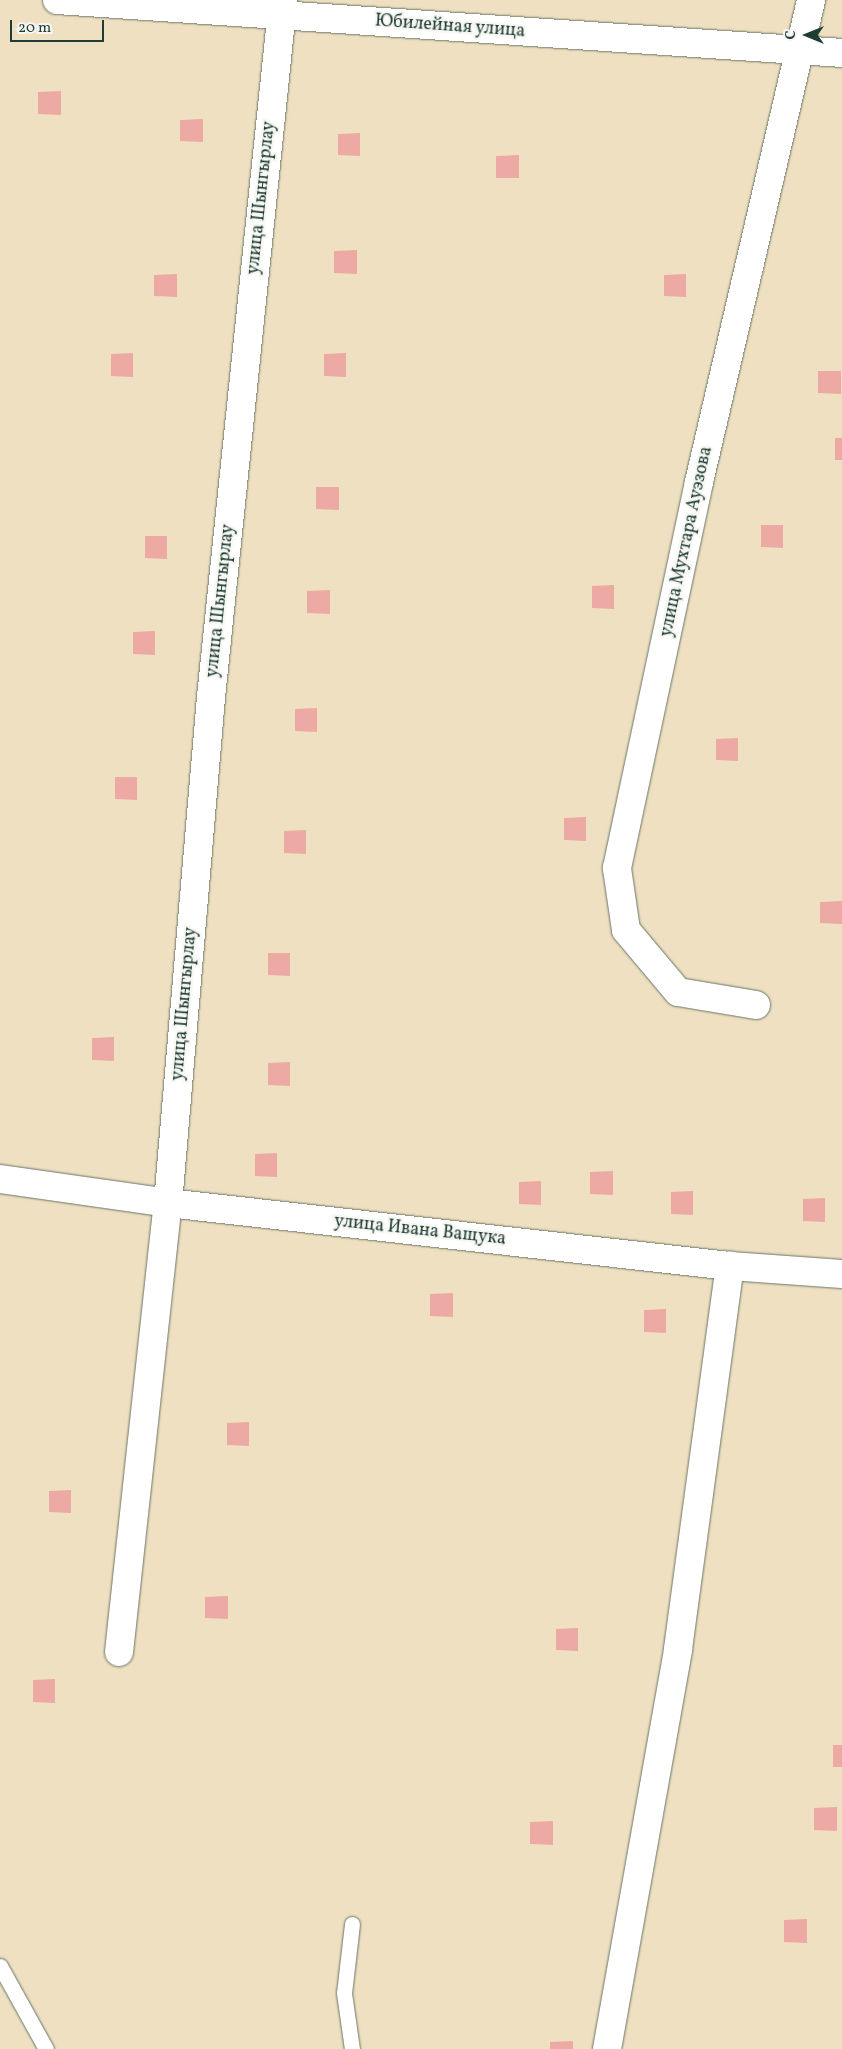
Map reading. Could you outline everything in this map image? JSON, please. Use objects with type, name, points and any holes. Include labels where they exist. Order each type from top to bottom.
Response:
[{"type":"street","name":"Юбилейная улица","points":[[57,0],[282,8],[842,53]]},
{"type":"street","name":"улица Мухтара Ауэзова","points":[[756,1005],[678,992],[626,930],[617,868],[699,482],[798,49],[811,0]]},
{"type":"street","name":"улица Шынгырлау","points":[[119,1652],[168,1203],[211,697],[282,8]]},
{"type":"street","name":"улица Ивана Ващука","points":[[0,1179],[168,1203],[730,1266],[842,1274]]},
{"type":"street","points":[[607,2049],[678,1649],[730,1266]]},
{"type":"lane","points":[[352,1924],[344,1993],[352,2049]]},
{"type":"lane","points":[[0,1966],[46,2049]]},
{"type":"building","points":[[61,91],[61,115],[38,114],[38,92]]},
{"type":"building","points":[[203,119],[203,142],[180,141],[180,120]]},
{"type":"building","points":[[360,133],[360,156],[338,155],[338,134]]},
{"type":"building","points":[[519,155],[519,178],[496,178],[496,156]]},
{"type":"building","points":[[357,250],[357,274],[334,273],[334,251]]},
{"type":"building","points":[[177,274],[177,297],[154,296],[154,275]]},
{"type":"building","points":[[686,274],[686,297],[664,296],[664,275]]},
{"type":"building","points":[[133,353],[133,377],[111,376],[111,354]]},
{"type":"building","points":[[346,353],[346,377],[324,376],[324,354]]},
{"type":"building","points":[[818,371],[841,371],[841,394],[818,393]]},
{"type":"building","points":[[835,438],[842,438],[842,460],[835,460]]},
{"type":"building","points":[[316,487],[339,487],[339,510],[316,509]]},
{"type":"building","points":[[761,525],[783,525],[783,548],[761,547]]},
{"type":"building","points":[[145,536],[167,536],[167,559],[145,558]]},
{"type":"building","points":[[614,585],[614,609],[592,608],[592,586]]},
{"type":"building","points":[[330,590],[330,614],[307,613],[307,591]]},
{"type":"building","points":[[155,631],[155,655],[133,654],[133,632]]},
{"type":"building","points":[[317,708],[317,732],[295,731],[295,709]]},
{"type":"building","points":[[738,738],[738,761],[716,760],[716,739]]},
{"type":"building","points":[[115,777],[137,777],[137,800],[115,799]]},
{"type":"building","points":[[586,817],[586,841],[564,840],[564,818]]},
{"type":"building","points":[[306,830],[306,854],[284,853],[284,831]]},
{"type":"building","points":[[842,901],[842,924],[820,923],[820,902]]},
{"type":"building","points":[[268,953],[290,953],[290,976],[268,975]]},
{"type":"building","points":[[114,1037],[114,1061],[92,1060],[92,1038]]},
{"type":"building","points":[[290,1062],[290,1086],[268,1085],[268,1063]]},
{"type":"building","points":[[277,1153],[277,1177],[255,1176],[255,1154]]},
{"type":"building","points":[[613,1171],[613,1195],[590,1194],[590,1172]]},
{"type":"building","points":[[541,1181],[541,1205],[519,1204],[519,1182]]},
{"type":"building","points":[[693,1191],[693,1215],[671,1214],[671,1192]]},
{"type":"building","points":[[825,1198],[825,1222],[803,1221],[803,1199]]},
{"type":"building","points":[[453,1293],[453,1317],[430,1316],[430,1294]]},
{"type":"building","points":[[666,1309],[666,1333],[644,1332],[644,1310]]},
{"type":"building","points":[[249,1422],[249,1446],[227,1445],[227,1423]]},
{"type":"building","points":[[71,1490],[71,1513],[49,1512],[49,1491]]},
{"type":"building","points":[[228,1596],[228,1619],[205,1618],[205,1597]]},
{"type":"building","points":[[578,1628],[578,1651],[556,1650],[556,1629]]},
{"type":"building","points":[[55,1679],[55,1703],[33,1702],[33,1680]]},
{"type":"building","points":[[833,1745],[842,1745],[842,1767],[833,1767]]},
{"type":"building","points":[[837,1807],[837,1831],[814,1830],[814,1808]]},
{"type":"building","points":[[553,1821],[553,1845],[530,1844],[530,1822]]},
{"type":"building","points":[[807,1919],[807,1943],[784,1942],[784,1920]]},
{"type":"building","points":[[573,2041],[573,2049],[550,2049],[550,2042]]}]
